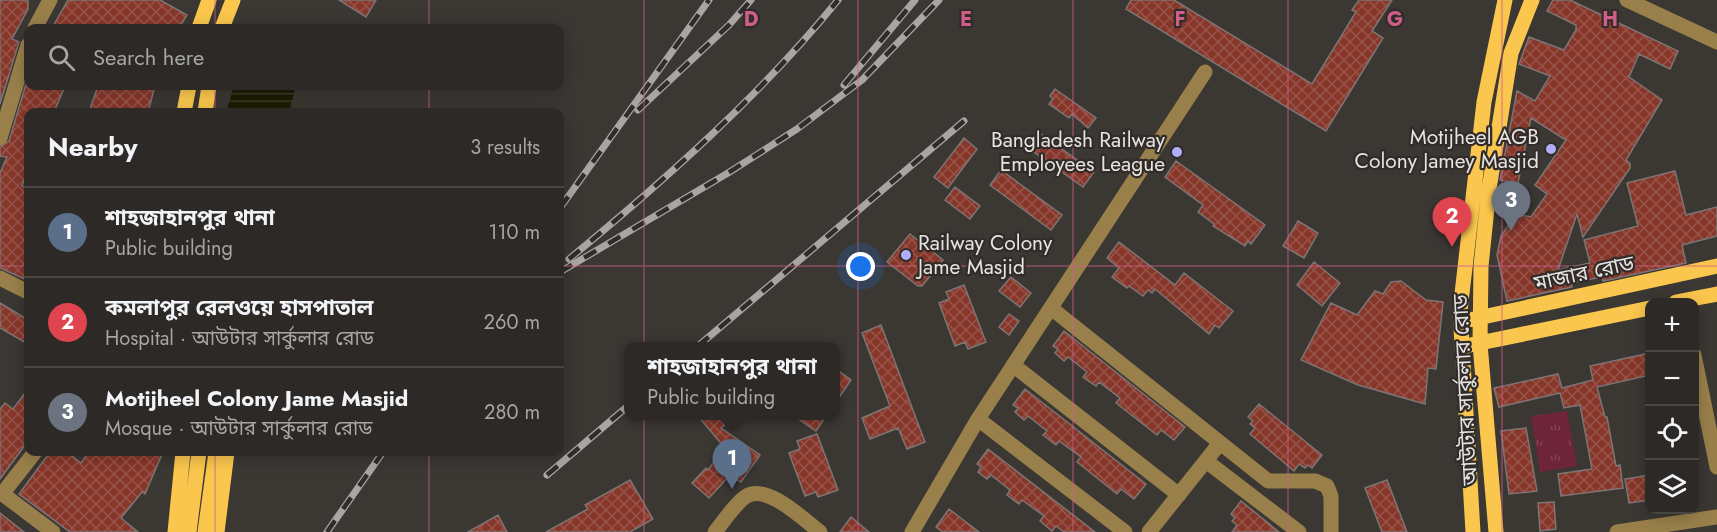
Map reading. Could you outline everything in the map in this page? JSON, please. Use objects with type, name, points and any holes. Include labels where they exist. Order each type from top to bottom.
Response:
[{"type":"main road","points":[[200,24],[209,0]]},
{"type":"main road","points":[[224,24],[233,0]]},
{"type":"main road","name":"আউটার সার্কুলার রোড","points":[[1473,532],[1460,322],[1464,267],[1484,102],[1505,0]]},
{"type":"main road","name":"আউটার সার্কুলার রোড","points":[[1496,532],[1479,318],[1488,189],[1503,93],[1511,53],[1532,0]]},
{"type":"main road","points":[[185,108],[188,90]]},
{"type":"main road","points":[[206,108],[208,90]]},
{"type":"main road","name":"মাজার রোড","points":[[1460,322],[1717,266]]},
{"type":"main road","points":[[1699,298],[1717,294]]},
{"type":"main road","points":[[1461,347],[1645,309]]},
{"type":"main road","points":[[175,532],[183,456]]},
{"type":"main road","points":[[189,532],[198,456]]},
{"type":"main road","points":[[205,532],[215,456]]},
{"type":"main road","points":[[217,532],[226,456]]},
{"type":"street","points":[[37,24],[50,0]]},
{"type":"street","points":[[1627,0],[1717,42]]},
{"type":"street","points":[[0,138],[24,58]]},
{"type":"street","points":[[912,532],[1013,365],[1205,72]]},
{"type":"street","points":[[0,278],[24,290]]},
{"type":"street","points":[[1051,308],[1268,481],[1315,481],[1327,486],[1331,496],[1332,532]]},
{"type":"street","points":[[1013,365],[1179,495]]},
{"type":"street","points":[[1699,375],[1717,467]]},
{"type":"street","points":[[978,420],[1125,532]]},
{"type":"street","points":[[1149,532],[1220,443]]},
{"type":"street","points":[[32,456],[1,493],[53,532]]},
{"type":"street","points":[[1206,461],[1299,532]]},
{"type":"street","points":[[715,532],[746,496],[757,493],[770,495],[820,532]]},
{"type":"street","points":[[1617,532],[1717,517]]},
{"type":"green space","points":[[1567,411],[1577,466],[1540,472],[1531,416]]},
{"type":"shaded area","points":[[233,90],[295,90],[290,108],[227,108]]},
{"type":"building","points":[[0,0],[28,0],[28,9],[12,39],[19,42],[0,104]]},
{"type":"building","points":[[68,0],[160,0],[187,15],[181,24],[54,24]]},
{"type":"building","points":[[339,0],[376,0],[366,17]]},
{"type":"building","points":[[1131,0],[1174,0],[1312,84],[1356,12],[1352,10],[1359,0],[1392,0],[1372,31],[1383,38],[1326,131],[1126,9]]},
{"type":"building","points":[[1553,0],[1570,0],[1678,51],[1670,69],[1639,54],[1629,77],[1662,100],[1626,160],[1630,163],[1630,168],[1583,237],[1577,214],[1558,270],[1590,263],[1584,240],[1638,226],[1627,183],[1675,171],[1686,215],[1717,207],[1717,236],[1682,245],[1686,263],[1603,281],[1602,277],[1571,283],[1572,287],[1507,301],[1497,255],[1501,236],[1516,214],[1531,217],[1547,194],[1535,185],[1566,140],[1531,118],[1518,183],[1500,180],[1517,91],[1535,101],[1550,76],[1519,64],[1529,37],[1564,50],[1576,30],[1576,25],[1547,11]]},
{"type":"building","points":[[1055,89],[1096,118],[1088,128],[1072,114],[1069,118],[1049,104],[1053,99],[1050,96]]},
{"type":"building","points":[[24,90],[63,90],[56,108],[24,108],[24,181],[22,186],[24,187],[24,279],[0,268],[0,173],[7,157],[0,156],[0,147],[9,141]]},
{"type":"building","points":[[97,90],[154,90],[149,108],[90,108]]},
{"type":"building","points":[[1038,132],[1094,172],[1083,187],[1027,147]]},
{"type":"building","points":[[964,138],[977,149],[948,188],[934,177]]},
{"type":"building","points":[[1176,161],[1265,225],[1251,244],[1248,241],[1245,246],[1213,226],[1214,224],[1198,212],[1203,205],[1165,177]]},
{"type":"building","points":[[1001,170],[1062,215],[1051,230],[990,185]]},
{"type":"building","points":[[955,187],[980,206],[970,219],[945,200]]},
{"type":"building","points":[[1298,221],[1318,233],[1304,258],[1283,246]]},
{"type":"building","points":[[910,234],[943,260],[922,286],[918,286],[887,262]]},
{"type":"building","points":[[1119,242],[1175,285],[1184,273],[1233,311],[1219,328],[1215,325],[1209,334],[1155,289],[1152,293],[1148,290],[1143,296],[1129,286],[1127,288],[1112,277],[1119,268],[1107,258]]},
{"type":"building","points":[[1314,262],[1340,283],[1322,306],[1297,285]]},
{"type":"building","points":[[1011,277],[1031,293],[1020,307],[999,291]]},
{"type":"building","points":[[1401,281],[1426,300],[1443,302],[1436,369],[1428,368],[1425,404],[1358,385],[1301,360],[1331,303],[1357,315],[1375,291],[1383,294],[1391,282]]},
{"type":"building","points":[[964,285],[986,342],[968,349],[965,342],[955,346],[939,303],[949,299],[946,292]]},
{"type":"building","points":[[0,303],[24,318],[24,342],[0,328]]},
{"type":"building","points":[[1009,314],[1019,321],[1009,335],[999,327]]},
{"type":"building","points":[[881,325],[925,442],[907,449],[898,428],[870,439],[862,418],[890,406],[862,333]]},
{"type":"building","points":[[1064,331],[1185,427],[1174,440],[1161,430],[1157,435],[1116,403],[1120,398],[1099,382],[1096,386],[1083,377],[1087,372],[1068,357],[1064,361],[1055,353],[1058,349],[1053,346]]},
{"type":"building","points":[[1645,354],[1645,376],[1597,387],[1605,417],[1607,417],[1616,466],[1620,465],[1623,488],[1561,496],[1558,474],[1592,469],[1580,405],[1564,408],[1560,393],[1499,407],[1494,388],[1558,374],[1562,388],[1593,380],[1590,366]]},
{"type":"building","points":[[840,372],[851,380],[840,396]]},
{"type":"building","points":[[1025,389],[1146,484],[1134,499],[1121,489],[1117,494],[1077,462],[1081,457],[1059,441],[1056,445],[1043,435],[1047,431],[1028,416],[1024,420],[1015,412],[1018,408],[1013,405]]},
{"type":"building","points":[[24,394],[24,446],[0,479],[0,409],[5,403],[13,409]]},
{"type":"building","points":[[1259,404],[1322,455],[1312,468],[1308,465],[1305,468],[1299,464],[1294,471],[1250,434],[1255,428],[1250,424],[1253,421],[1248,417]]},
{"type":"building","points":[[701,420],[730,420],[721,428],[760,455],[741,482],[730,475],[709,498],[692,483],[706,468],[708,470],[724,447]]},
{"type":"building","points":[[800,420],[823,420],[816,431]]},
{"type":"building","points":[[1526,428],[1537,491],[1509,494],[1501,431]]},
{"type":"building","points":[[817,434],[838,490],[818,497],[816,492],[805,496],[789,453],[800,449],[797,441]]},
{"type":"building","points":[[988,449],[1095,532],[1064,532],[1056,526],[1052,531],[1040,521],[1044,516],[1022,500],[1019,504],[1007,495],[1010,490],[991,475],[987,479],[978,472],[981,467],[977,464]]},
{"type":"building","points":[[47,456],[72,456],[81,463],[86,456],[161,456],[145,494],[142,492],[121,518],[138,532],[70,532],[19,494]]},
{"type":"building","points":[[1645,476],[1645,501],[1629,503],[1625,479]]},
{"type":"building","points":[[630,480],[653,519],[630,532],[546,532],[588,509],[585,505]]},
{"type":"building","points":[[1387,480],[1407,532],[1382,532],[1365,488]]},
{"type":"building","points":[[1241,501],[1279,532],[1232,532],[1237,525],[1232,521],[1235,518],[1231,514]]},
{"type":"building","points":[[1554,502],[1556,529],[1540,531],[1538,503]]},
{"type":"building","points":[[949,509],[979,532],[943,532],[936,527]]},
{"type":"building","points":[[0,513],[24,532],[0,532]]},
{"type":"building","points":[[498,515],[507,532],[468,532]]},
{"type":"building","points":[[851,517],[869,532],[840,532]]},
{"type":"railway","points":[[564,202],[709,0]]},
{"type":"railway","points":[[638,110],[729,25],[751,0]]},
{"type":"railway","points":[[569,259],[710,136],[777,70],[838,0]]},
{"type":"railway","points":[[844,85],[915,0]]},
{"type":"railway","points":[[564,270],[728,173],[797,129],[862,80],[939,0]]},
{"type":"railway","points":[[703,342],[964,121]]},
{"type":"railway","points":[[547,475],[624,409]]},
{"type":"railway","points":[[327,532],[380,456]]},
{"type":"place","name":"Motijheel AGB Colony Jamey Masjid","points":[[1551,149]]},
{"type":"place","name":"Bangladesh Railway Employees League","points":[[1177,152]]},
{"type":"place","name":"Motijheel Colony Jame Masjid","points":[[1511,231]]},
{"type":"place","name":"কমলাপুর রেলওয়ে হাসপাতাল","points":[[1452,247]]},
{"type":"place","name":"Railway Colony Jame Masjid","points":[[906,255]]},
{"type":"place","name":"শাহজাহানপুর থানা","points":[[732,489]]}]
